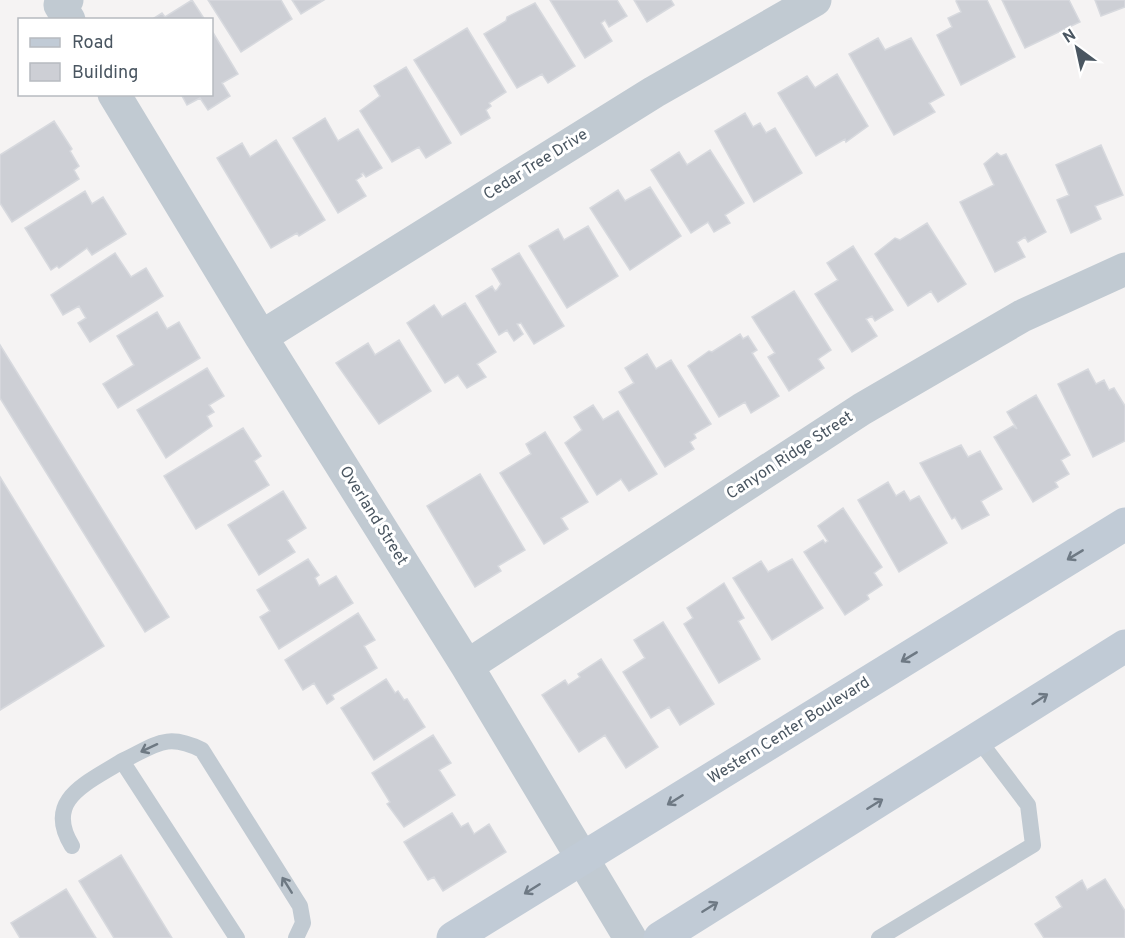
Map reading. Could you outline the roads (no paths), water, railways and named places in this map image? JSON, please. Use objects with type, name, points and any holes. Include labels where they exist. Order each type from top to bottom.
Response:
[{"type":"main road","name":"Western Center Boulevard","points":[[453,938],[1125,525]]},
{"type":"main road","points":[[660,938],[1125,646]]},
{"type":"street","points":[[67,0],[60,5],[68,18]]},
{"type":"street","name":"Cedar Tree Drive","points":[[261,337],[654,92],[815,0]]},
{"type":"street","name":"Overland Street","points":[[115,96],[261,337],[467,666],[630,938]]},
{"type":"street","name":"Canyon Ridge Street","points":[[467,666],[862,409],[1022,316],[1125,269]]},
{"type":"lane","points":[[879,938],[1033,845],[1028,805],[978,739]]},
{"type":"lane","points":[[72,846],[63,831],[60,817],[66,802],[75,791],[122,761],[166,740],[185,742],[202,750],[300,906],[303,923],[296,938]]},
{"type":"lane","points":[[122,761],[237,938]]}]
